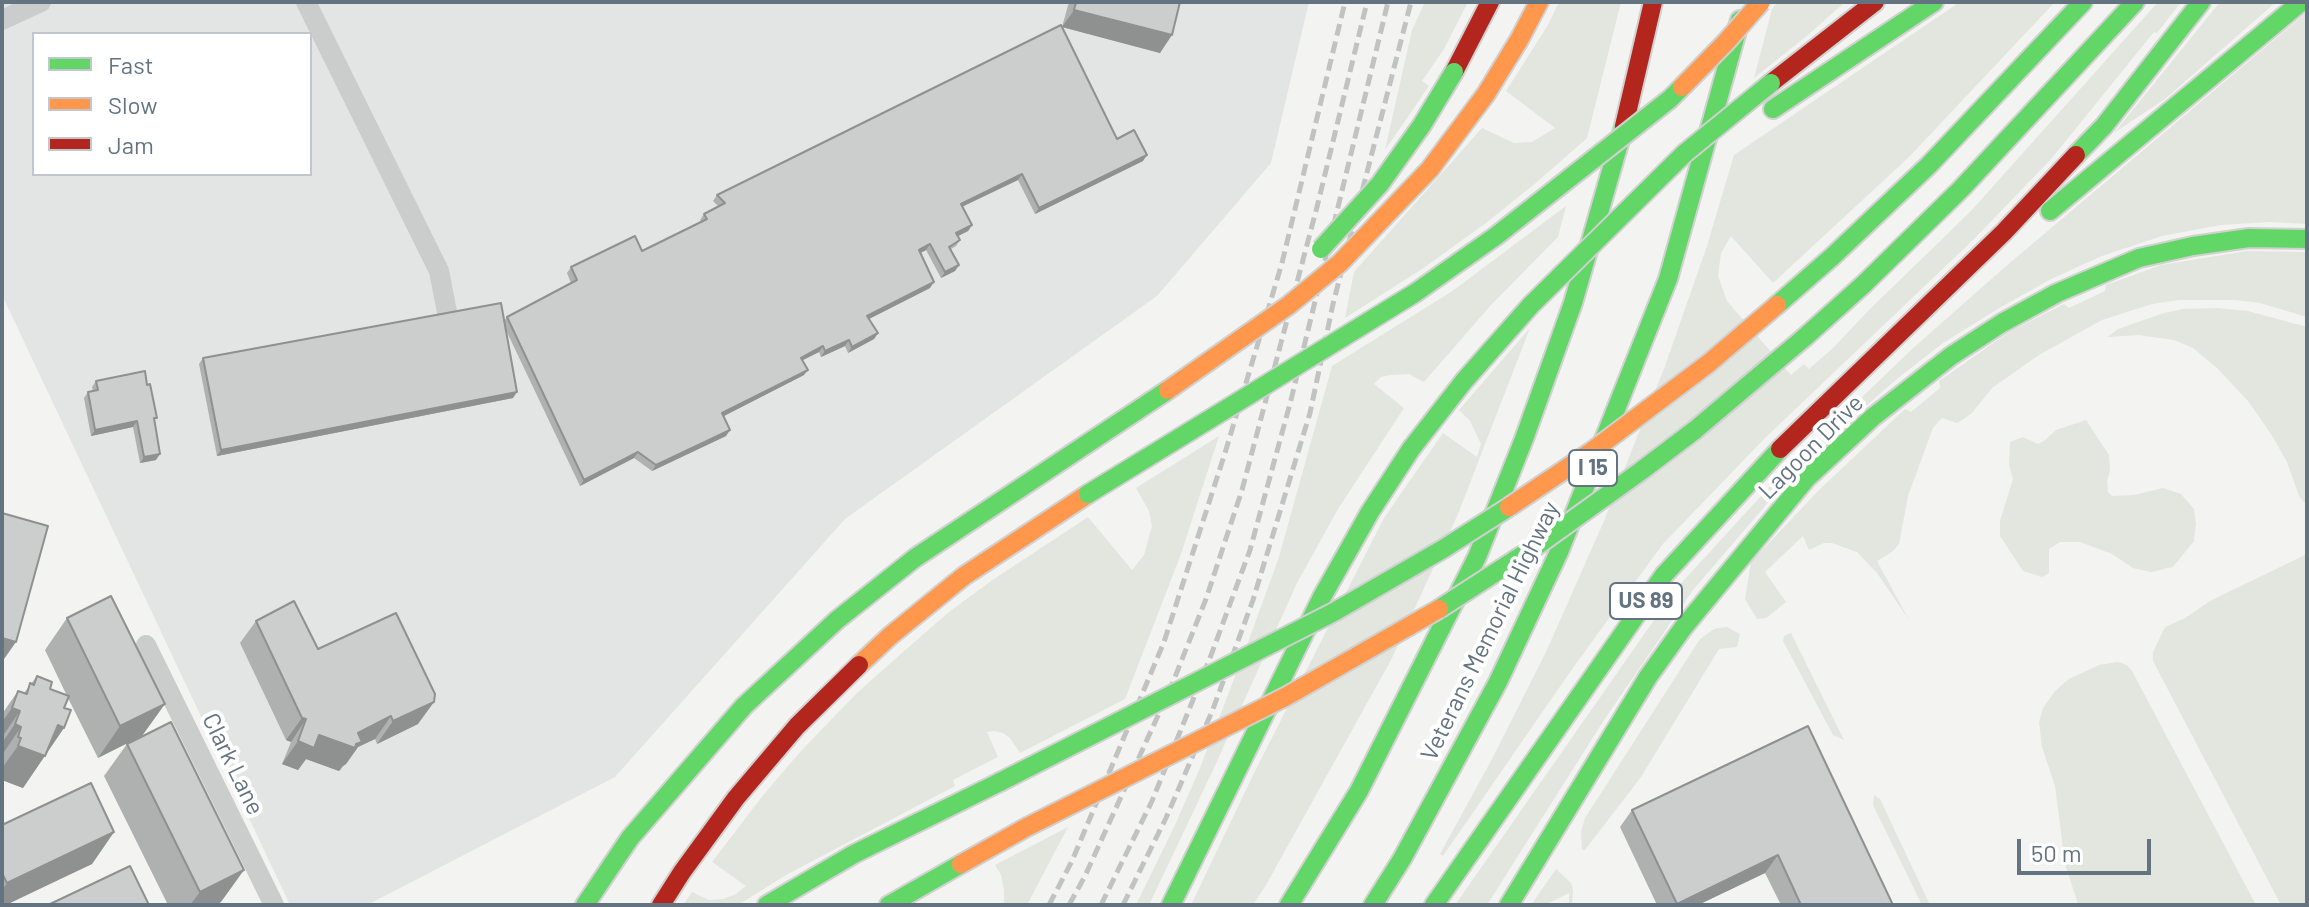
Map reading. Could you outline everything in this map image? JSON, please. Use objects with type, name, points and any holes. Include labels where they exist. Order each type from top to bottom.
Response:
[{"type":"main road","points":[[1312,259],[1380,184],[1422,125],[1490,2]]},
{"type":"main road","points":[[585,905],[630,838],[744,706],[837,620],[915,558],[1168,390],[1280,312],[1340,263],[1430,169],[1486,94],[1539,2]]},
{"type":"main road","name":"Veterans Memorial Highway","points":[[1289,905],[1359,791],[1483,542],[1573,303],[1631,103],[1653,2]]},
{"type":"main road","name":"Veterans Memorial Highway","points":[[1373,905],[1402,859],[1498,682],[1559,552],[1668,279],[1745,2]]},
{"type":"main road","points":[[661,905],[715,826],[797,726],[890,636],[973,570],[1088,494],[1441,275],[1496,236],[1670,99],[1761,2]]},
{"type":"main road","points":[[1171,905],[1322,597],[1370,512],[1411,449],[1464,381],[1506,332],[1685,153],[1875,2]]},
{"type":"main road","points":[[1606,231],[1695,162],[1934,2]]},
{"type":"main road","points":[[767,905],[854,854],[1334,612],[1538,489],[1680,386],[1777,305],[1929,165],[2083,2]]},
{"type":"main road","points":[[889,905],[1027,827],[1287,696],[1428,616],[1535,547],[1641,471],[1695,430],[1864,284],[1961,189],[2135,2]]},
{"type":"main road","name":"US 89","points":[[1434,905],[1664,575],[1781,448],[2004,232],[2104,126],[2201,2]]},
{"type":"main road","points":[[1901,334],[2301,2]]},
{"type":"main road","points":[[1601,151],[1670,74]]},
{"type":"main road","name":"Lagoon Drive","points":[[1509,905],[1648,677],[1683,628],[1806,479],[1873,417],[1951,356],[2002,323],[2057,293],[2139,258],[2249,238],[2307,239]]},
{"type":"main road","points":[[1168,390],[1239,322],[1276,292]]},
{"type":"street","points":[[2,20],[41,2]]},
{"type":"street","points":[[306,2],[439,271],[447,312]]},
{"type":"street","name":"Clark Lane","points":[[146,645],[274,905]]},
{"type":"shaded area","points":[[2,2],[1309,2],[1271,163],[1157,296],[845,519],[615,777],[367,905],[290,905],[2,295]]},
{"type":"shaded area","points":[[1425,2],[1468,2],[1444,49],[1422,81],[1429,86],[1385,150],[1412,30]]},
{"type":"shaded area","points":[[1559,2],[1621,2],[1587,138],[1486,223],[1345,318],[1354,272],[1482,128],[1514,143],[1532,142],[1555,128],[1506,91]]},
{"type":"shaded area","points":[[1778,2],[1845,2],[1754,78],[1772,9]]},
{"type":"shaded area","points":[[1960,2],[2055,2],[1909,157],[1773,283],[1731,236],[1721,253],[1718,276],[1727,301],[1791,375],[1804,364],[1809,369],[1832,349],[1971,211],[2158,2],[2181,2],[2052,158],[1974,239],[1764,439],[1662,545],[1443,856],[1440,854],[1546,652],[1604,521],[1665,366],[1707,246],[1734,155]]},
{"type":"shaded area","points":[[2220,2],[2276,2],[2165,99],[2114,133]]},
{"type":"shaded area","points":[[2307,12],[2307,224],[2270,222],[2221,225],[2162,236],[2102,256],[2051,279],[2001,307],[1943,343],[1898,378],[1777,492],[1693,590],[1604,720],[1487,905],[1455,905],[1675,590],[1772,484],[1911,350],[2005,267]]},
{"type":"shaded area","points":[[1566,206],[1558,237],[1491,305],[1424,382],[1409,374],[1381,377],[1374,384],[1404,408],[1338,509],[1297,583],[1149,905],[1136,905],[1200,768],[1250,637],[1279,557],[1332,366],[1451,292]]},
{"type":"shaded area","points":[[2247,251],[2307,252],[2307,317],[2260,303],[2235,300],[2179,300],[2152,304],[2102,320],[2039,355],[1992,388],[1972,413],[1961,421],[1957,423],[1942,418],[1939,421],[1933,428],[1908,496],[1899,544],[1877,561],[1909,620],[1877,573],[1857,552],[1832,543],[1809,550],[1803,536],[1765,572],[1786,602],[1766,618],[1757,619],[1745,599],[1751,562],[1819,490],[1905,409],[1911,412],[1940,388],[1939,381],[2009,332],[2064,304],[2069,308],[2105,291],[2106,285],[2161,265]]},
{"type":"shaded area","points":[[2217,308],[2248,311],[2307,327],[2307,506],[2299,496],[2287,462],[2271,434],[2248,401],[2217,368],[2193,348],[2174,340],[2139,335],[2107,337],[2118,329],[2164,313]]},
{"type":"shaded area","points":[[1530,328],[1458,514],[1391,660],[1266,885],[1253,905],[1191,905],[1255,771],[1384,518],[1443,433],[1477,457],[1481,444],[1470,421],[1459,410]]},
{"type":"shaded area","points":[[2086,420],[2109,455],[2107,481],[2108,492],[2112,496],[2134,495],[2163,488],[2181,494],[2194,509],[2194,541],[2173,567],[2151,572],[2133,568],[2112,554],[2080,542],[2060,542],[2049,549],[2049,573],[2042,577],[2023,571],[2000,536],[2000,521],[2013,479],[2009,465],[2010,442],[2023,437],[2038,444],[2056,430]]},
{"type":"shaded area","points":[[1219,436],[1181,554],[1125,699],[1020,753],[1003,733],[987,732],[998,757],[953,780],[955,786],[786,875],[738,905],[683,905],[692,892],[709,900],[723,899],[746,886],[712,862],[801,751],[857,693],[902,653],[991,581],[1088,517],[1132,570],[1144,555],[1152,526],[1149,511],[1136,488]]},
{"type":"shaded area","points":[[2307,554],[2307,905],[2281,905],[2153,661],[2153,652],[2165,627],[2210,601]]},
{"type":"shaded area","points":[[1727,627],[1740,634],[1737,647],[1719,649],[1641,777],[1582,850],[1581,832],[1585,818],[1700,639],[1714,629]]},
{"type":"shaded area","points":[[1791,633],[1844,740],[1833,735],[1783,641],[1784,636]]},
{"type":"shaded area","points":[[2118,662],[2132,671],[2256,905],[2078,904],[2065,864],[2055,786],[2042,747],[2039,722],[2043,708],[2055,691],[2069,679],[2099,665]]},
{"type":"shaded area","points":[[1874,795],[1880,799],[1930,905],[1922,905],[1873,805]]},
{"type":"shaded area","points":[[1068,827],[1027,905],[1004,905],[1001,875],[995,865]]},
{"type":"shaded area","points":[[1556,869],[1571,883],[1572,905],[1569,905],[1569,893],[1545,905],[1531,905]]},
{"type":"building","points":[[1076,2],[1180,2],[1172,35],[1074,10]]},
{"type":"building","points":[[1061,25],[1117,139],[1134,130],[1147,155],[1039,208],[1022,174],[961,204],[972,225],[956,233],[960,240],[949,247],[959,265],[945,272],[930,244],[919,250],[934,282],[867,316],[878,333],[852,347],[849,340],[825,351],[823,346],[801,358],[808,370],[722,413],[730,430],[656,465],[638,452],[584,480],[507,317],[577,280],[571,267],[635,236],[642,251],[707,219],[704,214],[725,203],[717,195]]},
{"type":"building","points":[[501,303],[517,392],[221,450],[203,358]]},
{"type":"building","points":[[145,371],[157,418],[154,418],[160,454],[144,457],[137,421],[95,430],[88,392],[98,390],[96,381]]},
{"type":"building","points":[[2,513],[48,526],[16,642],[2,638]]},
{"type":"building","points":[[111,596],[165,704],[120,726],[67,618]]},
{"type":"building","points":[[294,601],[318,649],[396,613],[435,694],[434,702],[393,721],[391,716],[358,733],[362,742],[355,748],[319,735],[314,748],[298,741],[306,719],[302,718],[256,621]]},
{"type":"building","points":[[37,676],[52,682],[50,689],[69,696],[64,708],[71,710],[64,728],[58,725],[45,756],[18,746],[21,727],[15,724],[20,711],[12,708],[18,691],[27,694],[30,683],[34,685]]},
{"type":"building","points":[[171,722],[244,870],[200,892],[127,744]]},
{"type":"building","points":[[1808,726],[1893,905],[1801,905],[1778,855],[1677,904],[1632,810]]},
{"type":"building","points":[[91,783],[114,832],[7,883],[2,873],[2,825]]},
{"type":"building","points":[[130,866],[149,905],[48,905]]},
{"type":"railway","points":[[1049,905],[1072,861],[1164,642],[1282,263],[1345,2]]},
{"type":"railway","points":[[1069,905],[1171,687],[1206,599],[1242,490],[1317,207],[1367,2]]},
{"type":"railway","points":[[1101,905],[1152,801],[1250,550],[1291,400],[1388,2]]},
{"type":"railway","points":[[1123,905],[1166,818],[1213,709],[1253,600],[1310,413],[1333,304],[1411,2]]},
{"type":"traffic: fast","points":[[1773,109],[1934,2]]},
{"type":"traffic: fast","points":[[1777,305],[1929,165],[2083,2]]},
{"type":"traffic: fast","points":[[1805,337],[1961,189],[2135,2]]},
{"type":"traffic: fast","points":[[2076,155],[2104,126],[2201,2]]},
{"type":"traffic: fast","points":[[2050,211],[2301,2]]},
{"type":"traffic: fast","points":[[1373,905],[1402,859],[1498,682],[1559,552],[1668,279],[1740,20]]},
{"type":"traffic: fast","points":[[1321,249],[1380,184],[1422,125],[1454,72]]},
{"type":"traffic: fast","points":[[1411,449],[1464,381],[1531,305],[1685,153],[1771,83]]},
{"type":"traffic: fast","points":[[1088,494],[1415,293],[1496,236],[1682,87]]},
{"type":"traffic: fast","points":[[1289,905],[1359,791],[1477,557],[1573,303],[1624,126]]},
{"type":"traffic: fast","points":[[1509,905],[1648,677],[1683,628],[1806,479],[1873,417],[1951,356],[2002,323],[2057,293],[2139,258],[2249,238],[2307,239]]},
{"type":"traffic: fast","points":[[1439,609],[1535,547],[1641,471],[1695,430],[1805,337]]},
{"type":"traffic: fast","points":[[585,905],[630,838],[744,706],[837,620],[915,558],[1168,390]]},
{"type":"traffic: fast","points":[[1171,905],[1322,597],[1370,512],[1411,449]]},
{"type":"traffic: fast","points":[[1434,905],[1664,575],[1780,449]]},
{"type":"traffic: fast","points":[[1000,782],[1334,612],[1509,507]]},
{"type":"traffic: fast","points":[[767,905],[854,854],[1000,782]]},
{"type":"traffic: fast","points":[[889,905],[961,864]]},
{"type":"traffic: slow","points":[[1486,94],[1539,2]]},
{"type":"traffic: slow","points":[[1682,87],[1761,2]]},
{"type":"traffic: slow","points":[[1168,390],[1289,305],[1340,263],[1430,169],[1486,94]]},
{"type":"traffic: slow","points":[[1509,507],[1591,452],[1709,363],[1777,305]]},
{"type":"traffic: slow","points":[[859,665],[964,576],[1088,494]]},
{"type":"traffic: slow","points":[[961,864],[1027,827],[1287,696],[1439,609]]},
{"type":"traffic: jam","points":[[1454,72],[1490,2]]},
{"type":"traffic: jam","points":[[1624,126],[1653,2]]},
{"type":"traffic: jam","points":[[1771,83],[1875,2]]},
{"type":"traffic: jam","points":[[1780,449],[2004,232],[2076,155]]},
{"type":"traffic: jam","points":[[661,905],[736,798],[797,726],[859,665]]}]
